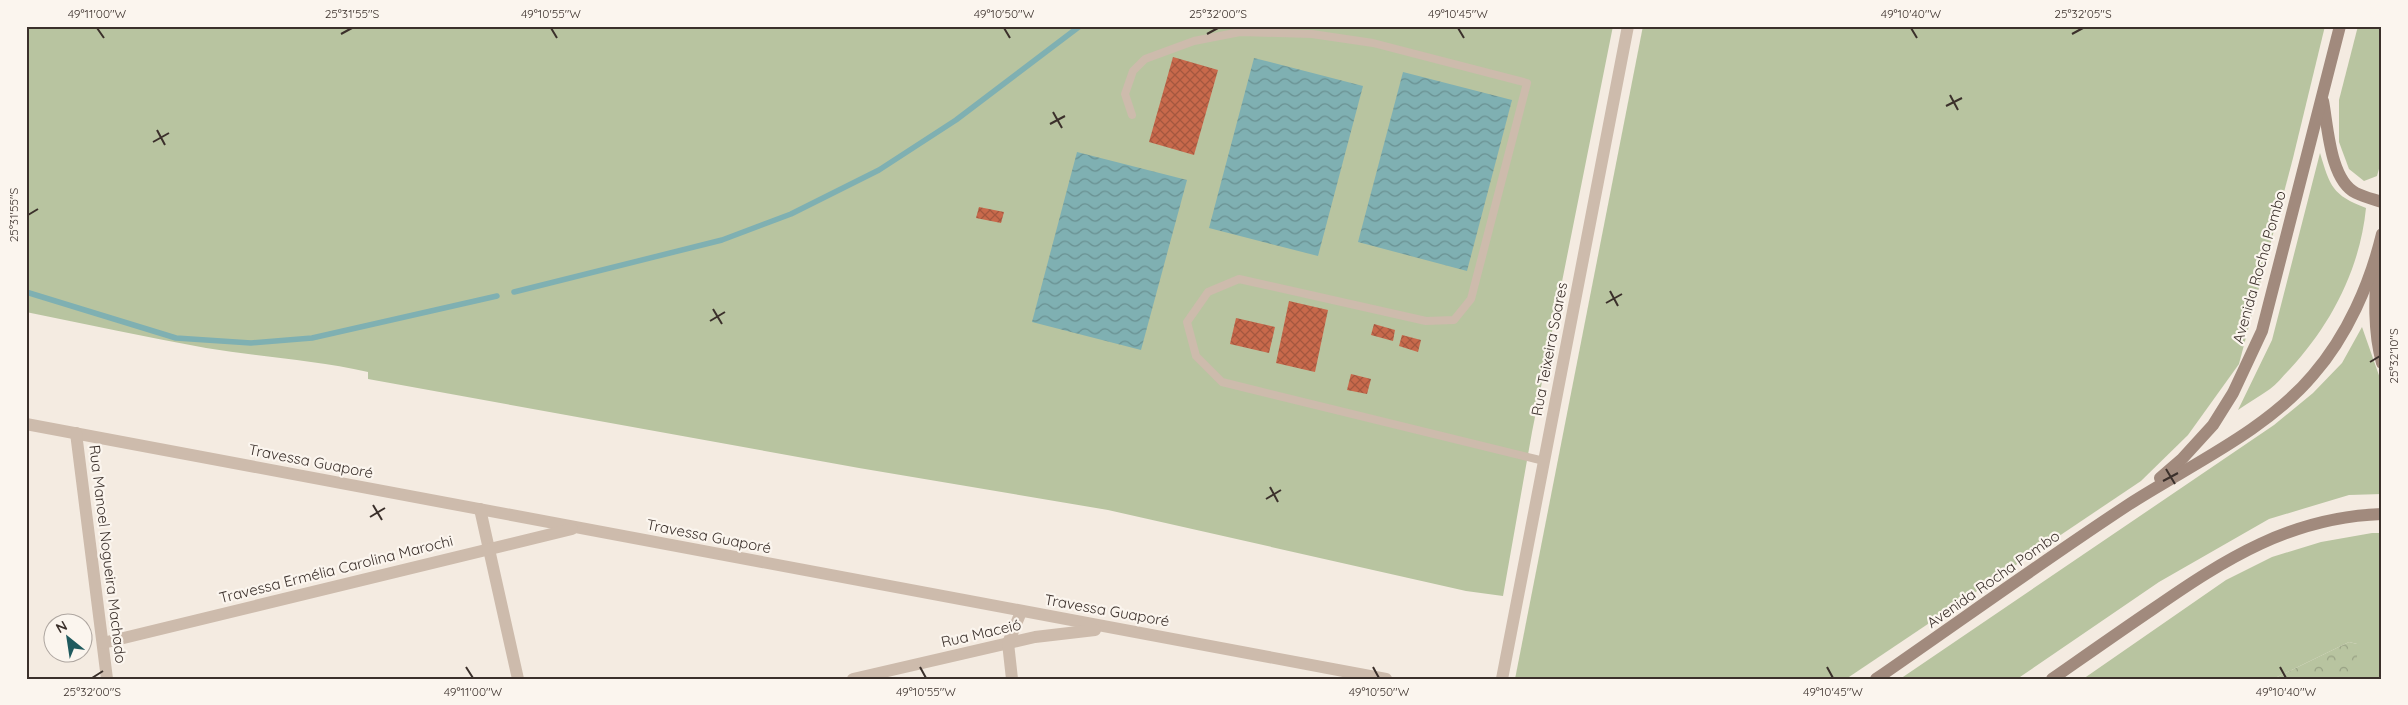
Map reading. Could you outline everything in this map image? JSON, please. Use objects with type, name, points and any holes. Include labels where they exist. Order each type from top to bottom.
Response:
[{"type":"main road","name":"Avenida Rocha Pombo","points":[[2128,505],[2182,459],[2214,425],[2250,359],[2270,304],[2340,26]]},
{"type":"main road","points":[[2322,96],[2338,174],[2346,186],[2355,193],[2382,202]]},
{"type":"main road","name":"Avenida Rocha Pombo","points":[[1876,679],[2128,505],[2250,429],[2282,404],[2312,376],[2354,312],[2377,253],[2382,234]]},
{"type":"main road","points":[[2377,253],[2374,321],[2376,343],[2382,364]]},
{"type":"main road","points":[[2052,679],[2198,578],[2259,543],[2292,530],[2327,520],[2382,514]]},
{"type":"street","name":"Rua Teixeira Soares","points":[[1502,679],[1628,26]]},
{"type":"street","name":"Travessa Guaporé","points":[[26,424],[1386,679]]},
{"type":"street","name":"Rua Manoel Nogueira Machado","points":[[76,433],[107,679]]},
{"type":"street","points":[[480,510],[518,679]]},
{"type":"street","name":"Travessa Ermélia Carolina Marochi","points":[[103,643],[577,528]]},
{"type":"street","points":[[1012,679],[1008,643],[1028,613],[1039,624],[1035,637]]},
{"type":"street","name":"Rua Maceió","points":[[853,679],[1035,637],[1080,630],[1118,628]]},
{"type":"lane","points":[[1132,115],[1125,94],[1132,72],[1145,59],[1194,40],[1240,32],[1312,34],[1373,42],[1527,83],[1471,299],[1454,320],[1426,321],[1239,279],[1208,292],[1187,322],[1196,356],[1222,382],[1544,461]]},
{"type":"green space","points":[[26,26],[1613,26],[1532,432],[1503,596],[1466,591],[1108,510],[859,468],[368,379],[368,372],[348,368],[206,348],[26,312]]},
{"type":"green space","points":[[1643,26],[2325,26],[2293,158],[2239,364],[2188,435],[2141,481],[1846,679],[1515,679]]},
{"type":"green space","points":[[2358,26],[2382,26],[2382,158],[2377,176],[2364,181],[2349,169],[2339,142],[2339,100]]},
{"type":"green space","points":[[2320,153],[2330,181],[2339,194],[2366,208],[2363,231],[2357,253],[2341,295],[2318,334],[2304,353],[2273,387],[2238,410],[2272,340]]},
{"type":"green space","points":[[2362,327],[2382,384],[2382,494],[2349,495],[2269,519],[2159,582],[2017,679],[1900,679],[2274,425],[2313,393],[2342,363]]},
{"type":"green space","points":[[2382,533],[2382,679],[2357,679],[2357,644],[2349,642],[2273,679],[2083,679],[2226,580],[2272,557],[2321,542]]},
{"type":"green space","points":[[2349,642],[2357,644],[2357,679],[2273,679]]},
{"type":"water","points":[[1254,58],[1363,86],[1318,256],[1209,228]]},
{"type":"water","points":[[1403,72],[1512,100],[1467,271],[1358,242]]},
{"type":"water","points":[[1077,152],[1187,180],[1141,350],[1032,322]]},
{"type":"building","points":[[1173,57],[1218,70],[1194,155],[1149,142]]},
{"type":"building","points":[[979,207],[1004,212],[1001,223],[976,218]]},
{"type":"building","points":[[1289,301],[1328,310],[1315,372],[1276,363]]},
{"type":"building","points":[[1236,318],[1275,327],[1269,353],[1230,344]]},
{"type":"building","points":[[1374,324],[1395,330],[1393,341],[1371,335]]},
{"type":"building","points":[[1402,335],[1421,340],[1418,352],[1399,346]]},
{"type":"building","points":[[1351,374],[1371,379],[1367,394],[1347,390]]},
{"type":"waterway","points":[[514,292],[722,240],[791,214],[879,170],[956,120],[1080,26]]},
{"type":"waterway","points":[[26,292],[176,338],[251,343],[312,338],[497,296]]}]
